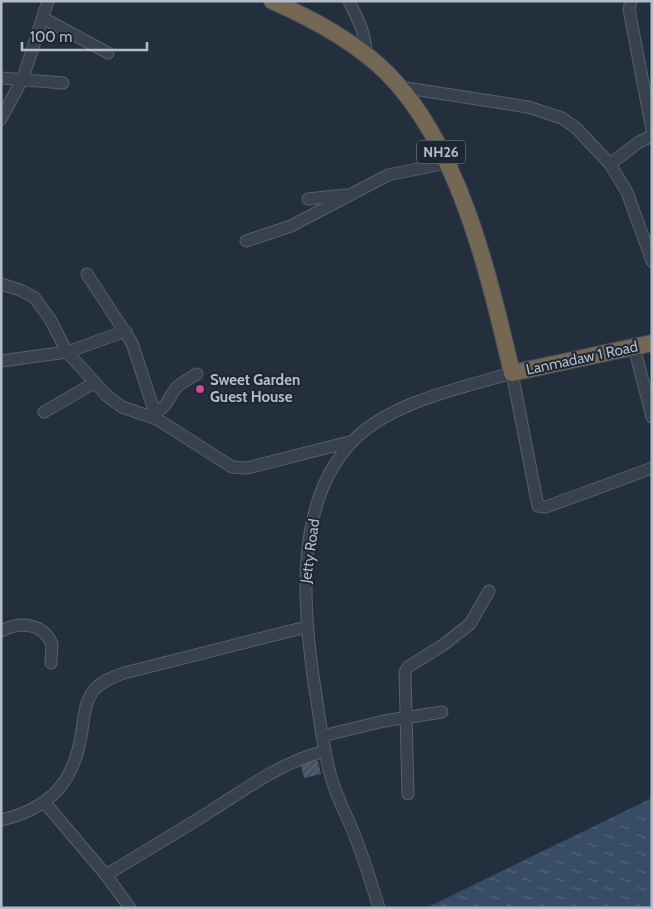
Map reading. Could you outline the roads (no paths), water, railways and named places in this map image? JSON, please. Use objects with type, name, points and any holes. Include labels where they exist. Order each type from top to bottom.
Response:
[{"type":"highway","name":"NH26","points":[[272,1],[342,39],[366,55],[400,87],[432,135],[447,163],[480,250],[512,373]]},
{"type":"highway","name":"Lanmadaw 1 Road","points":[[512,373],[652,342]]},
{"type":"street","points":[[1,119],[23,78],[48,1]]},
{"type":"street","points":[[349,1],[362,24],[366,40],[366,55]]},
{"type":"street","points":[[631,1],[629,9],[652,130]]},
{"type":"street","points":[[43,18],[108,53]]},
{"type":"street","points":[[1,78],[23,78],[50,83],[63,82]]},
{"type":"street","points":[[400,87],[528,107],[548,112],[576,128],[610,164],[633,206],[652,261]]},
{"type":"street","points":[[610,164],[639,142],[652,136]]},
{"type":"street","points":[[246,241],[291,226],[388,175],[447,163]]},
{"type":"street","points":[[308,199],[352,194]]},
{"type":"street","points":[[87,274],[126,331],[156,416]]},
{"type":"street","points":[[1,284],[34,297],[50,319],[68,352],[94,383],[122,407],[156,416],[237,469],[353,441]]},
{"type":"street","points":[[1,360],[68,352],[126,331]]},
{"type":"street","points":[[634,347],[652,417]]},
{"type":"street","points":[[512,373],[538,506],[546,507],[652,468]]},
{"type":"street","name":"Jetty Road","points":[[379,908],[356,838],[340,804],[322,736],[306,627],[305,601],[307,559],[316,509],[326,482],[338,459],[353,441],[381,419],[401,409],[512,373]]},
{"type":"street","points":[[156,416],[167,404],[172,393],[181,383],[197,374]]},
{"type":"street","points":[[44,412],[94,383]]},
{"type":"street","points":[[408,794],[407,717],[404,677],[408,668],[470,624],[489,592]]},
{"type":"street","points":[[1,631],[20,624],[40,630],[52,644],[51,663]]},
{"type":"street","points":[[1,820],[17,816],[45,803],[71,772],[78,755],[86,705],[93,691],[101,684],[124,673],[306,627]]},
{"type":"street","points":[[322,736],[407,717],[442,712]]},
{"type":"street","points":[[106,874],[167,838],[264,775],[291,761],[325,751]]},
{"type":"street","points":[[45,803],[106,874],[130,908]]},
{"type":"water","points":[[652,798],[652,908],[426,908]]},
{"type":"place","name":"Sweet Garden Guest House","points":[[200,389]]}]
